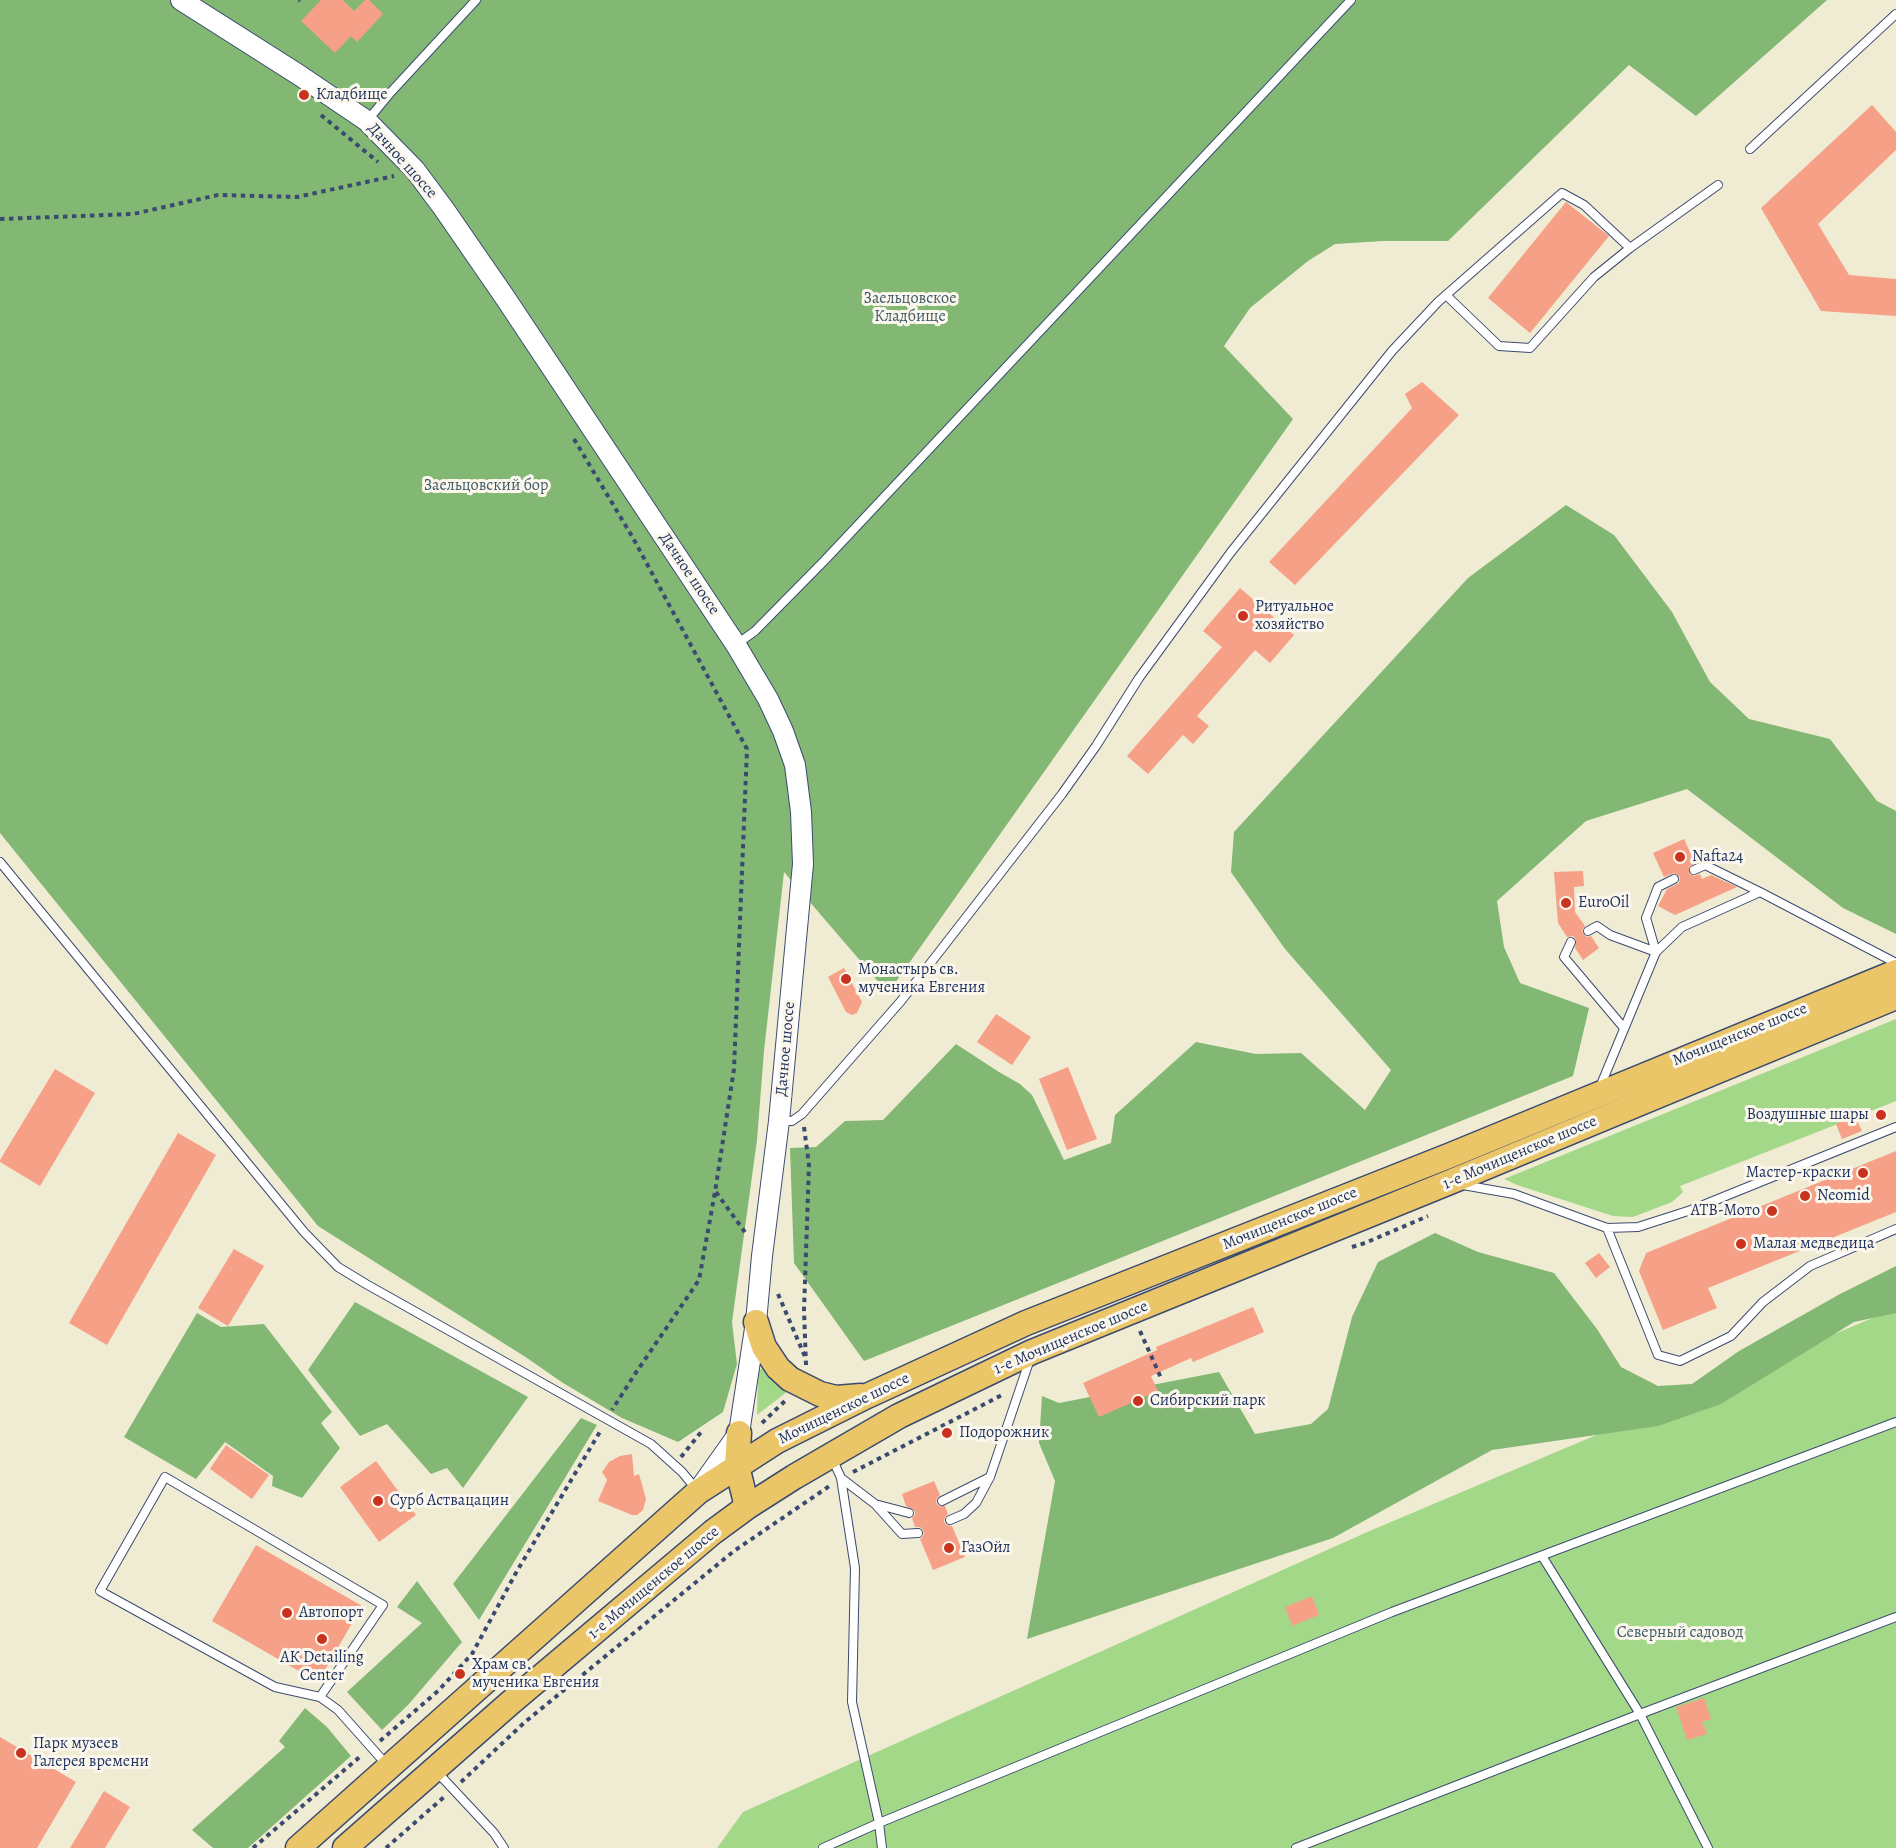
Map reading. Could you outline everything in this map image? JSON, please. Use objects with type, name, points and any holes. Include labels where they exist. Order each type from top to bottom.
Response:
[{"type":"main road","name":"Мочищенское шоссе","points":[[698,1492],[777,1441],[867,1396],[1026,1323],[1440,1160],[1896,972]]},
{"type":"main road","name":"1-е Мочищенское шоссе","points":[[345,1848],[434,1769],[713,1532],[747,1507],[830,1455],[899,1416],[1032,1352],[1896,997]]},
{"type":"main road","points":[[756,1322],[764,1347],[778,1368],[790,1379],[836,1398],[867,1396]]},
{"type":"main road","points":[[739,1433],[737,1466],[747,1507]]},
{"type":"main road","points":[[298,1848],[698,1492]]},
{"type":"street","name":"Дачное шоссе","points":[[181,0],[300,75],[367,122],[415,170],[506,299],[736,645],[768,699],[783,731],[795,765],[801,812],[803,864],[779,1121],[756,1322],[739,1433]]},
{"type":"street","points":[[698,1492],[739,1433]]},
{"type":"lane","points":[[367,122],[391,92],[476,0]]},
{"type":"lane","points":[[736,645],[755,631],[825,560],[1351,0]]},
{"type":"lane","points":[[1750,149],[1896,14]]},
{"type":"lane","points":[[1446,296],[1499,346],[1530,348],[1594,277],[1630,248],[1718,185]]},
{"type":"lane","points":[[779,1121],[792,1121],[802,1114],[901,1001],[1062,794],[1139,678],[1238,543],[1392,351],[1438,302],[1562,193],[1584,206],[1630,248]]},
{"type":"lane","points":[[0,862],[304,1232],[338,1267],[651,1444],[675,1465],[698,1492]]},
{"type":"lane","points":[[1694,870],[1705,865],[1760,891],[1896,963]]},
{"type":"lane","points":[[1656,952],[1646,918],[1658,887],[1674,879]]},
{"type":"lane","points":[[1597,1094],[1656,952],[1682,927],[1760,891]]},
{"type":"lane","points":[[1588,931],[1597,926],[1610,935],[1656,952]]},
{"type":"lane","points":[[1571,942],[1564,957],[1624,1028]]},
{"type":"lane","points":[[1450,1182],[1514,1194],[1607,1228],[1638,1227],[1691,1210],[1896,1127]]},
{"type":"lane","points":[[1607,1228],[1658,1355],[1680,1361],[1731,1336],[1763,1302],[1810,1266],[1896,1229]]},
{"type":"lane","points":[[950,1521],[964,1514],[976,1503],[990,1477],[1032,1352]]},
{"type":"lane","points":[[823,1848],[879,1822],[1392,1612],[1896,1422]]},
{"type":"lane","points":[[830,1455],[841,1478],[855,1568],[852,1702],[879,1822],[882,1848]]},
{"type":"lane","points":[[942,1501],[990,1477]]},
{"type":"lane","points":[[320,1697],[383,1605],[165,1478],[100,1591],[275,1687],[320,1697],[338,1710],[389,1767]]},
{"type":"lane","points":[[841,1478],[875,1504],[902,1534],[918,1533]]},
{"type":"lane","points":[[875,1504],[909,1513]]},
{"type":"lane","points":[[1542,1556],[1640,1714],[1707,1848]]},
{"type":"lane","points":[[1296,1848],[1896,1617]]},
{"type":"lane","points":[[434,1769],[494,1833],[504,1848]]},
{"type":"path","points":[[315,111],[379,163]]},
{"type":"path","points":[[386,170],[400,185]]},
{"type":"path","points":[[0,219],[133,214],[218,195],[297,197],[394,176]]},
{"type":"path","points":[[253,1848],[438,1690],[471,1654],[517,1571],[608,1418],[699,1280],[734,1069],[747,749],[633,538],[573,437]]},
{"type":"path","points":[[766,1419],[800,1385],[807,1363],[804,1310],[808,1165],[802,1114]]},
{"type":"path","points":[[1139,1327],[1161,1378]]},
{"type":"path","points":[[675,1465],[701,1432]]},
{"type":"path","points":[[386,1848],[454,1789],[525,1722],[734,1551],[841,1478]]},
{"type":"green space","name":"Заельцовский бор","points":[[0,0],[1827,0],[1696,116],[1629,65],[1448,241],[1335,244],[1308,261],[1250,308],[1224,346],[1293,419],[888,993],[784,872],[764,1051],[757,1140],[732,1322],[737,1364],[723,1412],[678,1442],[622,1418],[563,1383],[318,1226],[0,833]]},
{"type":"green space","points":[[1566,505],[1614,535],[1672,612],[1710,682],[1749,719],[1830,739],[1877,801],[1896,811],[1896,934],[1843,908],[1687,789],[1586,821],[1497,901],[1504,947],[1520,983],[1589,1008],[1573,1076],[864,1361],[794,1263],[790,1148],[816,1147],[845,1121],[883,1120],[956,1044],[1020,1084],[1032,1095],[1064,1160],[1111,1143],[1115,1115],[1196,1042],[1256,1054],[1301,1053],[1365,1110],[1391,1070],[1285,949],[1231,872],[1234,832],[1468,578]]},
{"type":"green space","points":[[1896,1019],[1896,1101],[1680,1186],[1683,1192],[1672,1202],[1633,1217],[1613,1216],[1504,1179]]},
{"type":"green space","points":[[1435,1233],[1478,1252],[1554,1273],[1597,1329],[1621,1367],[1658,1386],[1692,1384],[1739,1351],[1840,1294],[1896,1266],[1896,1313],[1854,1322],[1721,1404],[1658,1426],[1492,1450],[1333,1538],[1027,1639],[1055,1481],[1039,1443],[1042,1396],[1059,1403],[1219,1372],[1255,1434],[1311,1424],[1328,1409],[1352,1317],[1378,1262]]},
{"type":"green space","points":[[355,1302],[528,1397],[463,1488],[447,1468],[431,1474],[387,1424],[360,1436],[308,1370]]},
{"type":"green space","name":"Северный садовод","points":[[1896,1308],[1896,1848],[717,1848],[743,1812],[1365,1533]]},
{"type":"green space","points":[[197,1313],[221,1327],[264,1324],[332,1412],[321,1423],[340,1448],[302,1498],[272,1486],[273,1476],[225,1442],[196,1479],[124,1437]]},
{"type":"green space","points":[[762,1368],[792,1388],[757,1415],[758,1372]]},
{"type":"green space","points":[[581,1418],[597,1425],[479,1620],[453,1584]]},
{"type":"green space","points":[[417,1581],[462,1642],[408,1705],[382,1730],[347,1692],[422,1623],[397,1607]]},
{"type":"green space","points":[[305,1708],[327,1727],[351,1756],[248,1848],[213,1848],[192,1830],[285,1747],[279,1741]]},
{"type":"building","points":[[321,0],[343,0],[354,11],[365,0],[369,0],[383,14],[357,42],[351,36],[335,53],[301,21]]},
{"type":"building","points":[[1872,105],[1896,132],[1896,150],[1818,224],[1849,275],[1896,279],[1896,316],[1821,311],[1761,208]]},
{"type":"building","points":[[1566,202],[1609,236],[1530,333],[1488,298]]},
{"type":"building","points":[[1422,382],[1459,415],[1295,585],[1269,562],[1412,408],[1405,394]]},
{"type":"building","points":[[1240,588],[1294,635],[1270,663],[1255,650],[1197,716],[1209,726],[1193,744],[1183,735],[1148,774],[1127,756],[1222,647],[1203,631]]},
{"type":"building","points":[[1684,839],[1695,863],[1689,867],[1690,874],[1694,876],[1700,874],[1702,879],[1711,875],[1737,887],[1675,915],[1658,906],[1667,889],[1679,883],[1680,877],[1674,873],[1664,877],[1653,853]]},
{"type":"building","points":[[1583,871],[1584,886],[1574,887],[1575,912],[1585,926],[1582,930],[1583,934],[1587,937],[1591,936],[1599,948],[1583,960],[1575,948],[1576,939],[1573,936],[1567,937],[1558,923],[1554,872]]},
{"type":"building","points":[[844,968],[862,1002],[857,1013],[852,1015],[846,1012],[828,977]]},
{"type":"building","points":[[996,1014],[1031,1037],[1012,1065],[977,1042]]},
{"type":"building","points":[[1068,1067],[1097,1139],[1067,1150],[1039,1079]]},
{"type":"building","points":[[55,1069],[95,1093],[40,1186],[0,1160]]},
{"type":"building","points":[[1855,1116],[1862,1131],[1842,1139],[1836,1124]]},
{"type":"building","points":[[178,1133],[216,1155],[107,1345],[69,1323]]},
{"type":"building","name":"Малая медведица","points":[[1896,1151],[1896,1212],[1708,1288],[1717,1308],[1663,1330],[1639,1271],[1646,1253]]},
{"type":"building","points":[[234,1249],[264,1266],[228,1326],[198,1308]]},
{"type":"building","points":[[1599,1253],[1610,1267],[1596,1278],[1585,1263]]},
{"type":"building","points":[[1253,1307],[1264,1332],[1193,1362],[1191,1358],[1151,1376],[1158,1391],[1099,1417],[1083,1383],[1157,1350],[1156,1347]]},
{"type":"building","points":[[226,1445],[269,1475],[252,1499],[210,1469]]},
{"type":"building","points":[[632,1454],[634,1476],[639,1474],[646,1499],[643,1510],[637,1515],[598,1501],[607,1480],[602,1472],[609,1462],[620,1456]]},
{"type":"building","name":"Сурб Аствацацин","points":[[376,1461],[416,1515],[379,1542],[340,1487]]},
{"type":"building","points":[[934,1481],[940,1495],[936,1503],[939,1506],[945,1506],[948,1514],[944,1522],[952,1526],[965,1557],[933,1570],[920,1539],[924,1535],[923,1530],[915,1527],[912,1518],[915,1511],[906,1506],[902,1494]]},
{"type":"building","name":"Автопорт","points":[[256,1545],[362,1606],[318,1682],[212,1621]]},
{"type":"building","points":[[1312,1596],[1319,1615],[1292,1626],[1285,1607]]},
{"type":"building","points":[[1704,1698],[1711,1719],[1702,1722],[1707,1734],[1687,1740],[1676,1707]]},
{"type":"building","points":[[0,1737],[76,1782],[37,1848],[0,1848]]},
{"type":"building","points":[[104,1791],[130,1807],[105,1848],[70,1848]]},
{"type":"place","name":"Кладбище","points":[[304,95]]},
{"type":"place","name":"Ритуальное хозяйство","points":[[1243,616]]},
{"type":"place","name":"Nafta24","points":[[1680,857]]},
{"type":"place","name":"EuroOil","points":[[1566,903]]},
{"type":"place","name":"Монастырь св. мученика Евгения","points":[[846,979]]},
{"type":"place","name":"Воздушные шары","points":[[1881,1115]]},
{"type":"place","name":"Мастер-краски","points":[[1863,1173]]},
{"type":"place","name":"Neomid","points":[[1805,1196]]},
{"type":"place","name":"АТВ-Мото","points":[[1772,1211]]},
{"type":"place","name":"Малая медведица","points":[[1741,1244]]},
{"type":"place","name":"Сибирский парк","points":[[1138,1401]]},
{"type":"place","name":"Подорожник","points":[[947,1433]]},
{"type":"place","name":"Сурб Аствацацин","points":[[378,1501]]},
{"type":"place","name":"ГазОйл","points":[[949,1548]]},
{"type":"place","name":"Автопорт","points":[[287,1613]]},
{"type":"place","name":"АК Detailing Center","points":[[322,1639]]},
{"type":"place","name":"Храм св. мученика Евгения","points":[[460,1674]]},
{"type":"place","name":"Парк музеев Галерея времени","points":[[21,1753]]},
{"type":"park label","name":"Заельцовское Кладбище","points":[[910,308]]}]
